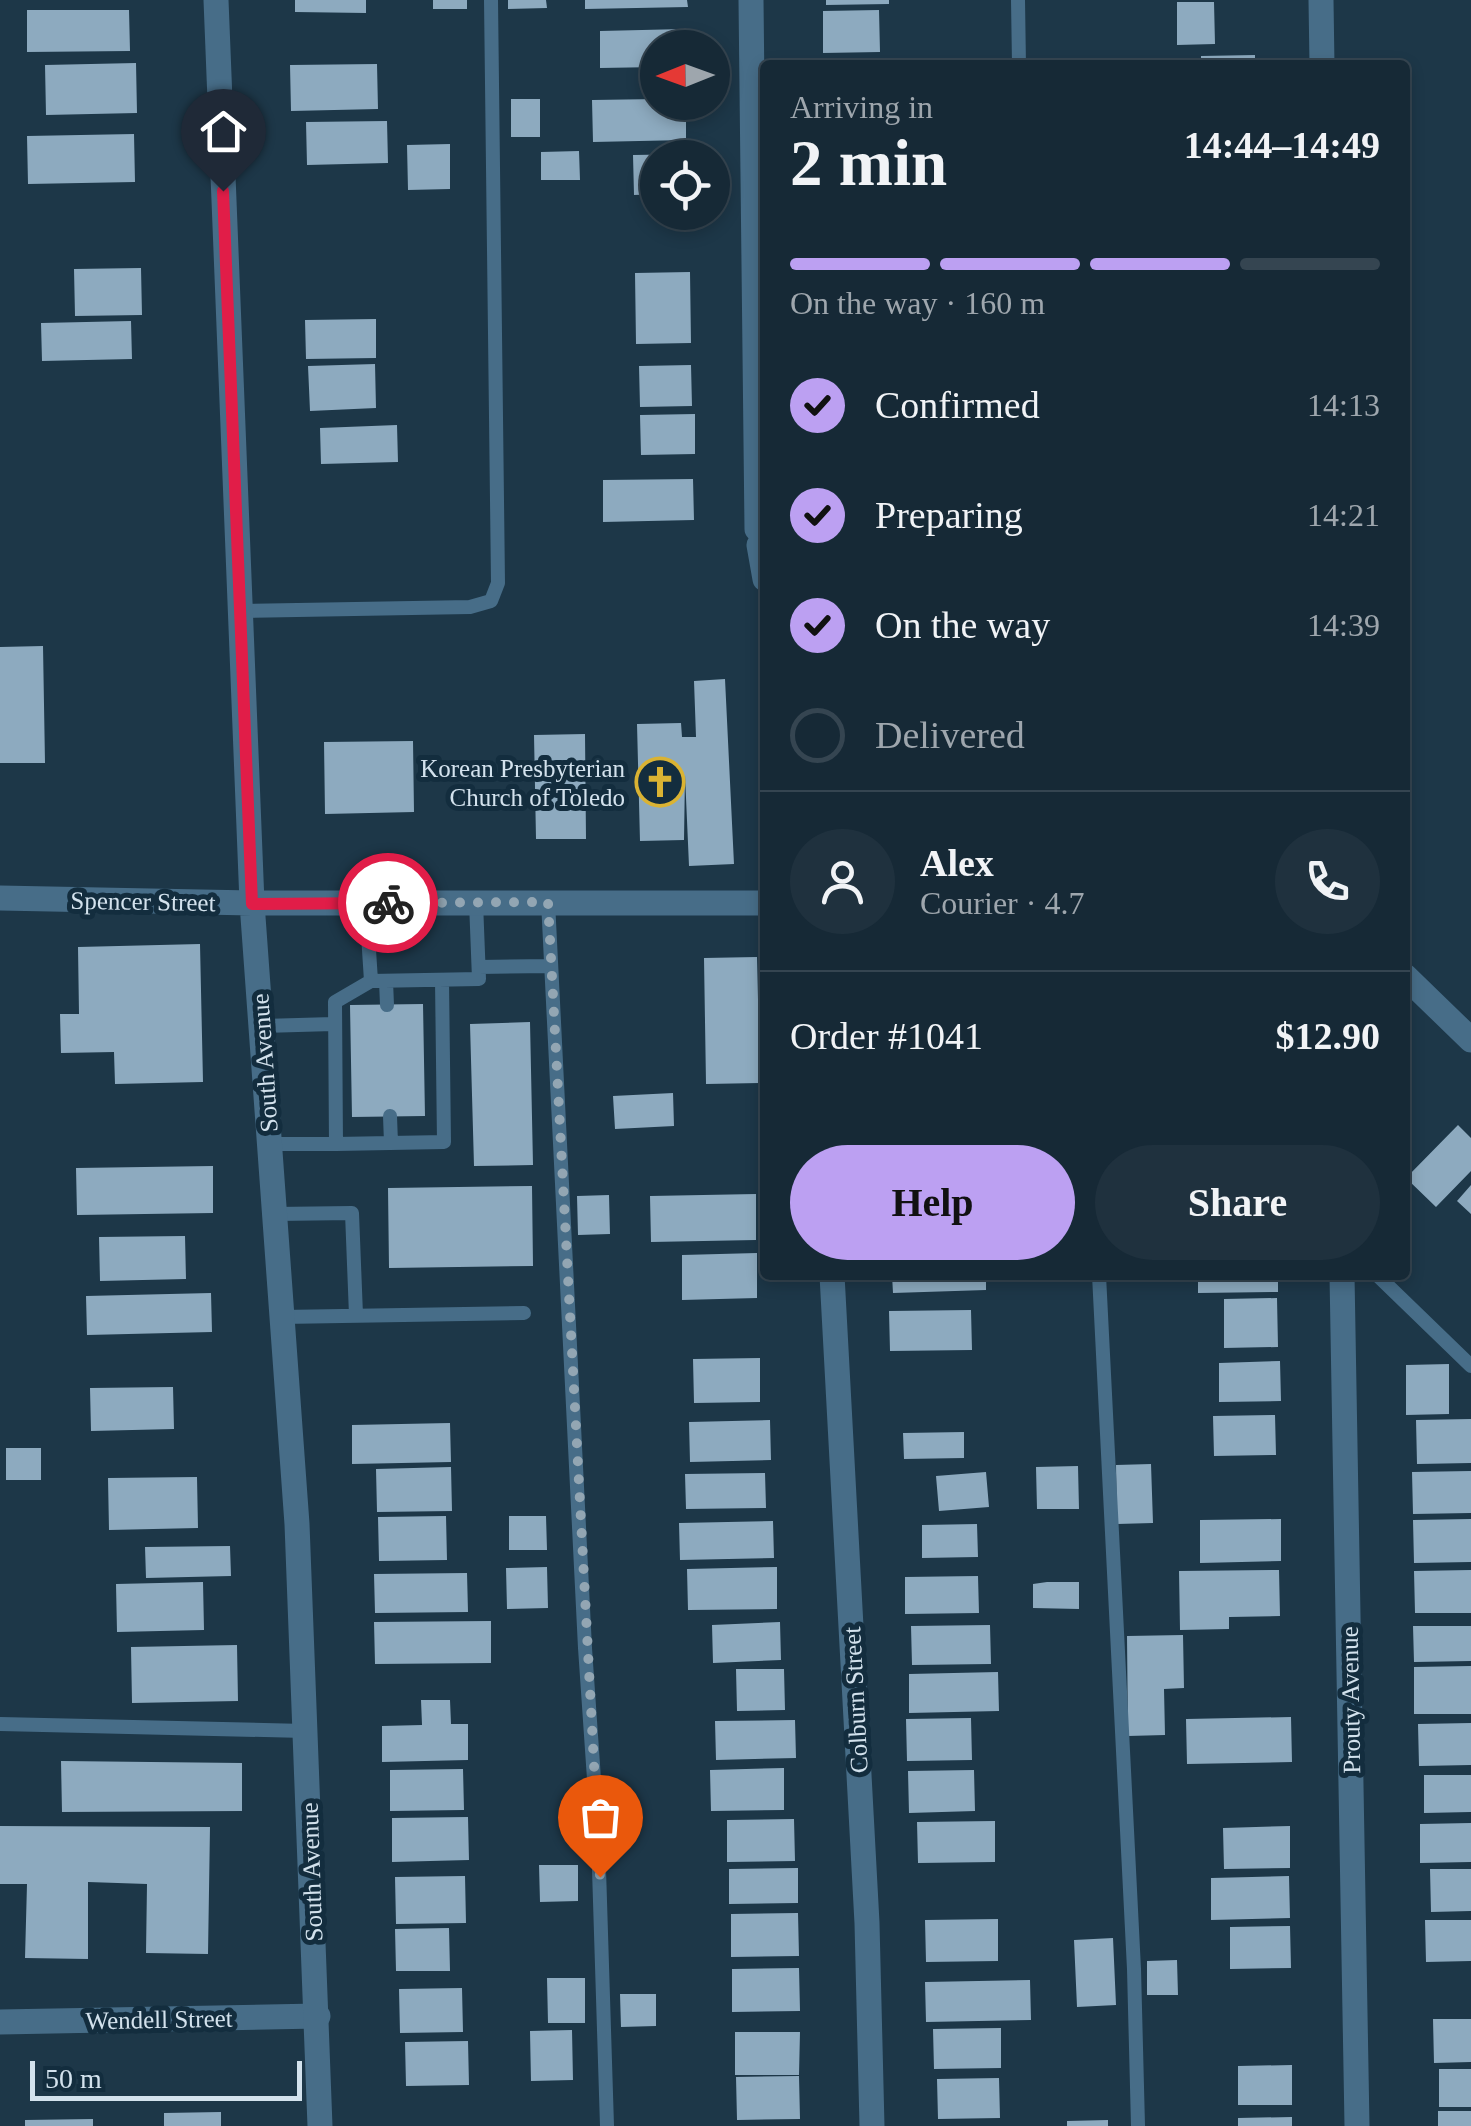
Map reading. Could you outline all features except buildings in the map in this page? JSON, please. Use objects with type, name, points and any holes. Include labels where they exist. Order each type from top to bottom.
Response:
[{"type":"street","name":"South Avenue","points":[[216,0],[252,904],[297,1524],[320,2126]]},
{"type":"street","points":[[751,0],[760,549]]},
{"type":"street","points":[[1321,0],[1322,60]]},
{"type":"street","name":"Spencer Street","points":[[0,898],[252,904],[760,904]]},
{"type":"street","points":[[1410,981],[1471,1040]]},
{"type":"street","name":"Colburn Street","points":[[832,1280],[867,1923],[872,2126]]},
{"type":"street","name":"Prouty Avenue","points":[[1342,1280],[1357,2126]]},
{"type":"street","name":"Wendell Street","points":[[0,2022],[318,2016]]},
{"type":"lane","points":[[240,611],[470,607],[491,601],[498,582],[491,0]]},
{"type":"lane","points":[[1018,0],[1019,60]]},
{"type":"lane","points":[[336,1144],[335,1002],[379,981],[479,979],[476,902]]},
{"type":"lane","points":[[548,902],[599,1857],[607,2126]]},
{"type":"lane","points":[[366,903],[379,981],[387,1004]]},
{"type":"lane","points":[[478,967],[551,966]]},
{"type":"lane","points":[[269,1144],[444,1142],[442,980]]},
{"type":"lane","points":[[263,1026],[333,1024]]},
{"type":"lane","points":[[390,1116],[392,1142]]},
{"type":"lane","points":[[274,1214],[352,1213],[356,1316]]},
{"type":"lane","points":[[1099,1280],[1134,1968],[1138,2126]]},
{"type":"lane","points":[[1382,1280],[1471,1366]]},
{"type":"lane","points":[[282,1317],[524,1313]]},
{"type":"lane","points":[[0,1724],[306,1730]]},
{"type":"way so far","points":[[388,903],[548,902],[600,1877]]},
{"type":"place","name":"Korean Presbyterian Church of Toledo","points":[[660,782]]},
{"type":"route","points":[[223,191],[252,904],[388,903]]}]
